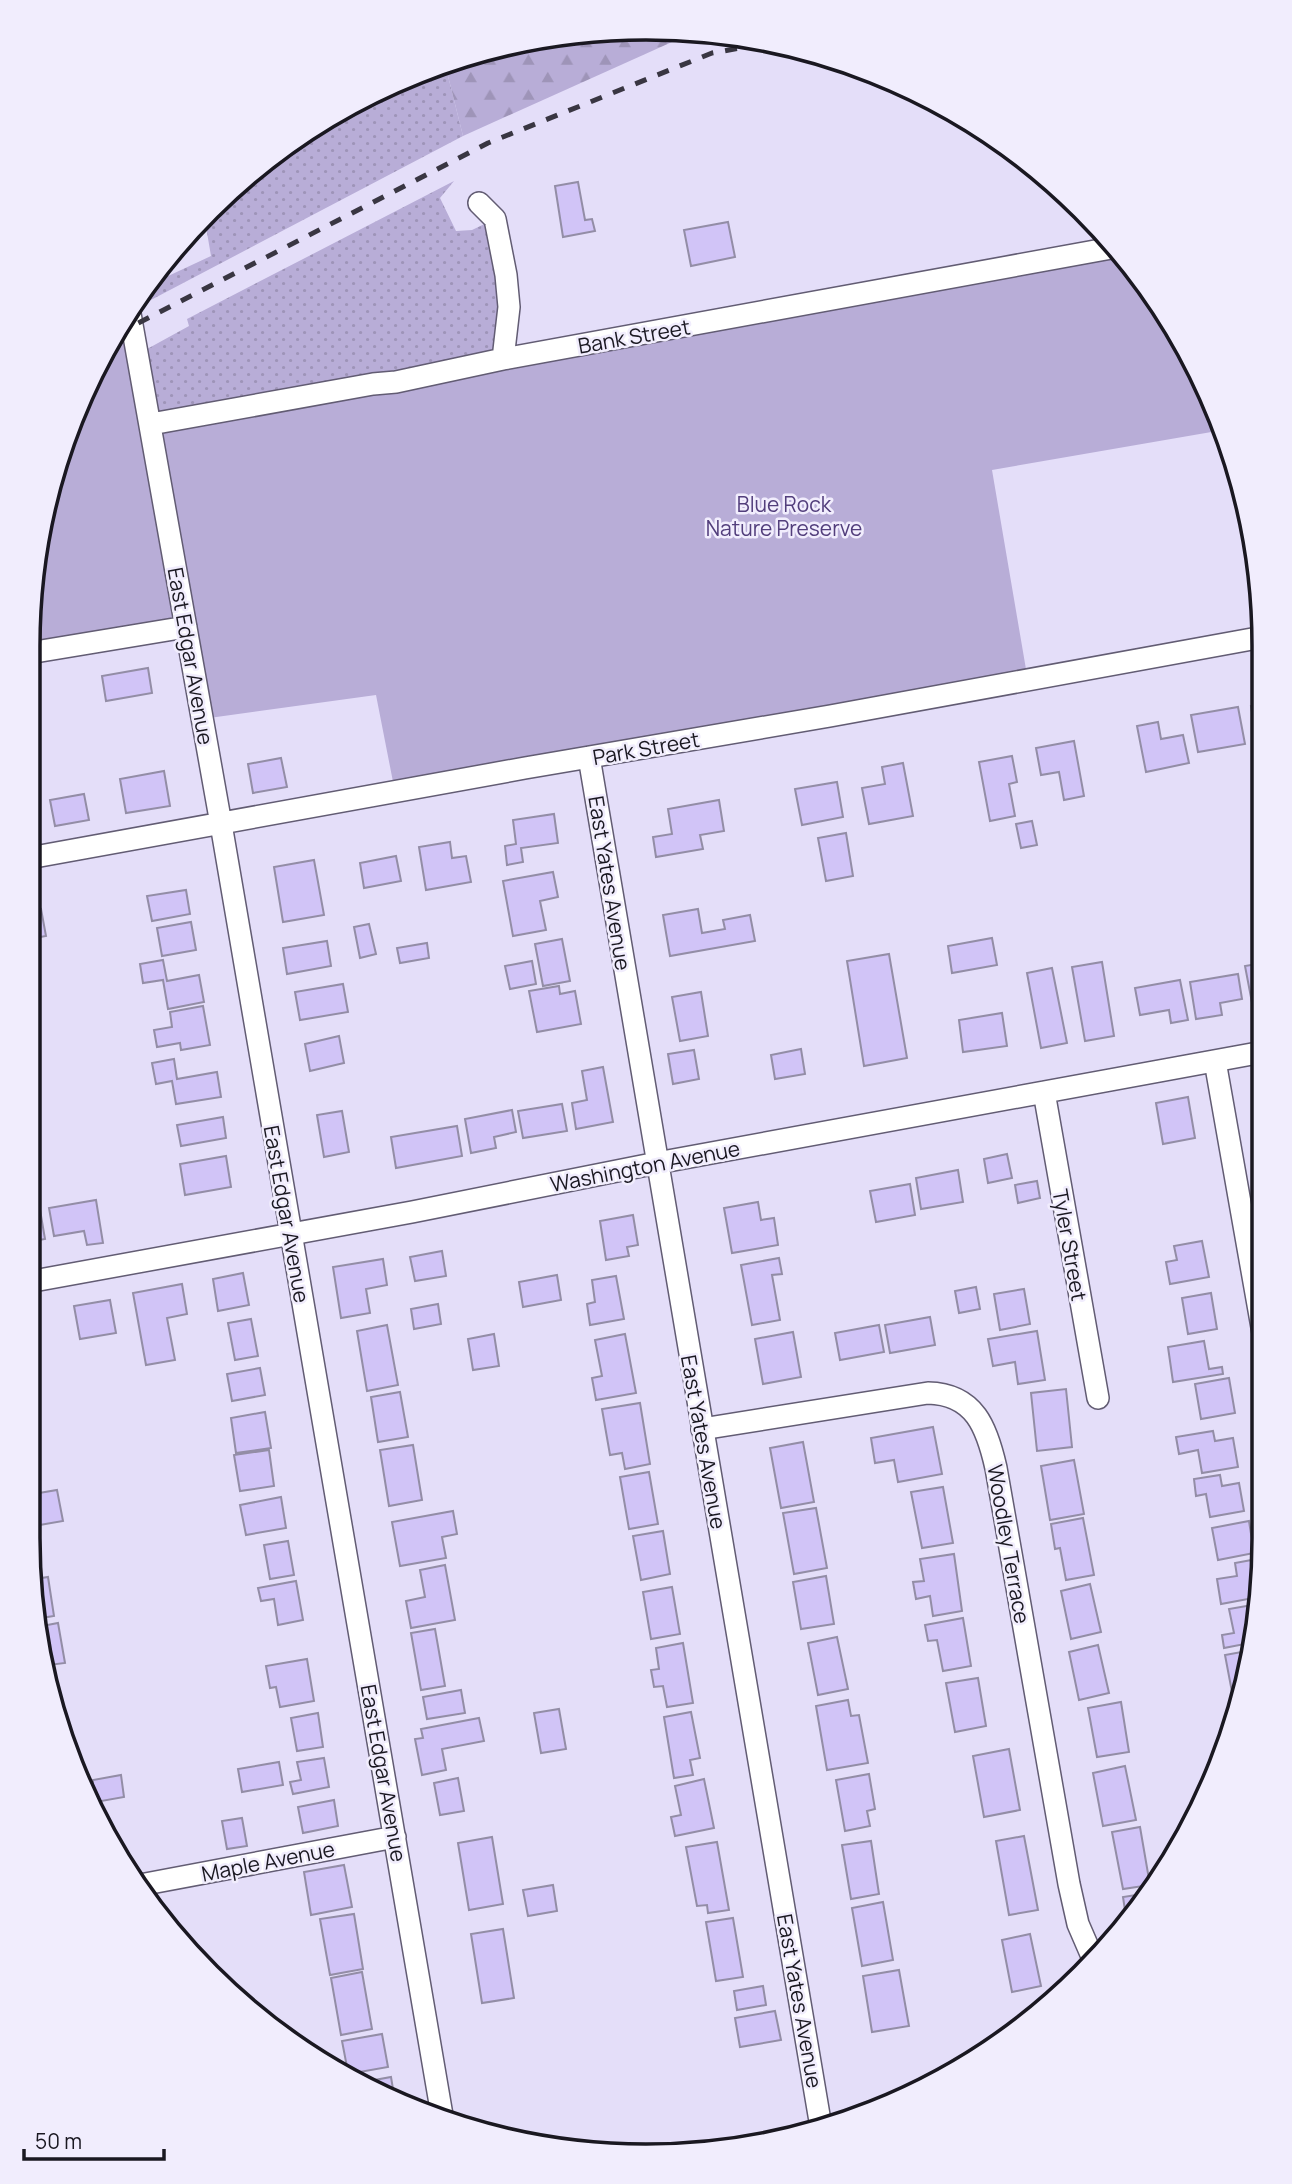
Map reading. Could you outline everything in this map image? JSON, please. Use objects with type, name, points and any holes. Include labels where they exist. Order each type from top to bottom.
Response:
[{"type":"street","points":[[479,203],[495,219],[506,275],[509,307],[503,359]]},
{"type":"street","name":"Bank Street","points":[[150,424],[396,382],[503,359],[1103,250]]},
{"type":"street","name":"East Edgar Avenue","points":[[133,324],[441,2108]]},
{"type":"street","points":[[40,651],[186,626]]},
{"type":"street","name":"Park Street","points":[[40,856],[1065,675],[1252,639]]},
{"type":"street","name":"East Yates Avenue","points":[[589,757],[820,2118]]},
{"type":"street","name":"Washington Avenue","points":[[40,1280],[1252,1054]]},
{"type":"street","points":[[1215,1061],[1252,1271]]},
{"type":"street","name":"Tyler Street","points":[[1044,1092],[1098,1398]]},
{"type":"street","name":"Woodley Terrace","points":[[702,1429],[928,1393],[943,1393],[956,1399],[985,1426],[996,1468],[1069,1884],[1078,1924],[1089,1950]]},
{"type":"street","name":"Maple Avenue","points":[[148,1883],[395,1837]]},
{"type":"green space","points":[[646,40],[673,41],[463,136],[447,73],[489,61],[567,45]]},
{"type":"green space","points":[[447,73],[463,136],[148,300],[164,278],[211,256],[207,230],[277,165],[343,121],[414,86]]},
{"type":"green space","points":[[454,181],[440,198],[456,231],[472,230],[495,219],[503,359],[151,424],[138,354],[189,326],[187,319]]},
{"type":"green space","name":"Blue Rock Nature Preserve","points":[[1103,250],[1127,277],[1171,343],[1213,432],[992,470],[1028,681],[395,792],[376,695],[202,719],[185,627],[40,651],[45,567],[61,489],[86,414],[129,330],[150,423]]},
{"type":"building","points":[[578,182],[585,220],[592,219],[595,231],[563,237],[555,186]]},
{"type":"building","points":[[728,222],[735,257],[691,266],[684,230]]},
{"type":"building","points":[[148,668],[152,693],[106,701],[102,676]]},
{"type":"building","points":[[1238,707],[1245,744],[1198,752],[1191,715]]},
{"type":"building","points":[[1158,722],[1161,739],[1183,735],[1189,763],[1146,772],[1137,726]]},
{"type":"building","points":[[1074,741],[1084,796],[1064,800],[1059,772],[1041,775],[1036,748]]},
{"type":"building","points":[[1012,756],[1017,782],[1009,784],[1015,816],[990,821],[979,762]]},
{"type":"building","points":[[281,758],[287,787],[253,793],[248,764]]},
{"type":"building","points":[[903,763],[913,816],[869,824],[862,788],[885,784],[882,767]]},
{"type":"building","points":[[164,771],[170,806],[126,813],[120,779]]},
{"type":"building","points":[[837,782],[843,817],[802,825],[795,789]]},
{"type":"building","points":[[84,794],[89,820],[55,826],[50,800]]},
{"type":"building","points":[[719,800],[724,831],[700,835],[703,849],[656,857],[653,837],[672,834],[668,809]]},
{"type":"building","points":[[554,814],[558,843],[521,848],[523,862],[507,865],[505,846],[516,844],[513,820]]},
{"type":"building","points":[[1032,821],[1037,845],[1021,848],[1016,824]]},
{"type":"building","points":[[846,833],[853,876],[826,881],[818,838]]},
{"type":"building","points":[[450,842],[452,858],[466,856],[471,882],[426,890],[419,847]]},
{"type":"building","points":[[396,856],[401,881],[364,888],[360,863]]},
{"type":"building","points":[[314,860],[324,915],[283,922],[274,867]]},
{"type":"building","points":[[553,872],[558,897],[540,901],[546,930],[513,936],[503,881]]},
{"type":"building","points":[[186,890],[190,914],[152,921],[147,896]]},
{"type":"building","points":[[40,909],[46,936],[40,937]]},
{"type":"building","points":[[698,909],[702,933],[725,929],[723,920],[750,915],[755,941],[670,956],[663,915]]},
{"type":"building","points":[[191,922],[196,950],[162,956],[157,928]]},
{"type":"building","points":[[369,924],[376,954],[360,958],[354,927]]},
{"type":"building","points":[[992,938],[997,965],[952,973],[948,946]]},
{"type":"building","points":[[562,939],[570,981],[543,986],[535,944]]},
{"type":"building","points":[[327,941],[331,966],[287,974],[283,948]]},
{"type":"building","points":[[427,943],[429,958],[400,963],[397,948]]},
{"type":"building","points":[[889,954],[907,1058],[864,1066],[847,961]]},
{"type":"building","points":[[163,960],[167,981],[199,975],[204,1002],[168,1009],[163,980],[143,983],[140,964]]},
{"type":"building","points":[[532,961],[536,984],[510,989],[505,966]]},
{"type":"building","points":[[1102,962],[1114,1036],[1085,1041],[1072,967]]},
{"type":"building","points":[[1252,965],[1252,1003],[1245,966]]},
{"type":"building","points":[[1052,968],[1067,1043],[1041,1048],[1027,973]]},
{"type":"building","points":[[1238,974],[1242,999],[1220,1003],[1222,1015],[1196,1019],[1190,982]]},
{"type":"building","points":[[1180,980],[1188,1020],[1171,1023],[1169,1010],[1140,1015],[1135,988]]},
{"type":"building","points":[[343,984],[348,1012],[300,1020],[295,992]]},
{"type":"building","points":[[559,986],[560,994],[575,991],[581,1024],[537,1032],[529,991]]},
{"type":"building","points":[[701,992],[708,1036],[680,1041],[672,997]]},
{"type":"building","points":[[203,1006],[210,1045],[181,1050],[180,1043],[157,1047],[154,1030],[172,1027],[170,1012]]},
{"type":"building","points":[[1002,1013],[1007,1046],[963,1052],[959,1020]]},
{"type":"building","points":[[339,1036],[344,1063],[310,1071],[305,1044]]},
{"type":"building","points":[[801,1049],[805,1074],[775,1079],[771,1055]]},
{"type":"building","points":[[694,1050],[699,1079],[673,1084],[668,1054]]},
{"type":"building","points":[[174,1059],[177,1079],[217,1072],[221,1097],[176,1104],[172,1081],[156,1084],[152,1063]]},
{"type":"building","points":[[603,1067],[613,1122],[576,1129],[572,1103],[587,1100],[582,1071]]},
{"type":"building","points":[[1188,1097],[1195,1138],[1163,1144],[1156,1103]]},
{"type":"building","points":[[562,1104],[567,1131],[523,1138],[518,1111]]},
{"type":"building","points":[[512,1110],[516,1132],[494,1137],[496,1148],[471,1153],[465,1119]]},
{"type":"building","points":[[342,1111],[349,1152],[324,1157],[317,1115]]},
{"type":"building","points":[[223,1117],[226,1138],[181,1146],[177,1125]]},
{"type":"building","points":[[457,1126],[462,1156],[396,1168],[391,1137]]},
{"type":"building","points":[[1007,1154],[1012,1178],[988,1183],[984,1159]]},
{"type":"building","points":[[226,1156],[231,1187],[185,1195],[180,1164]]},
{"type":"building","points":[[958,1170],[963,1202],[921,1209],[916,1178]]},
{"type":"building","points":[[1037,1181],[1040,1198],[1018,1203],[1015,1185]]},
{"type":"building","points":[[910,1184],[915,1215],[876,1222],[870,1191]]},
{"type":"building","points":[[96,1200],[103,1243],[87,1245],[84,1231],[54,1236],[49,1208]]},
{"type":"building","points":[[758,1202],[761,1220],[774,1218],[778,1245],[732,1253],[724,1208]]},
{"type":"building","points":[[40,1210],[45,1239],[40,1240]]},
{"type":"building","points":[[633,1215],[638,1245],[627,1247],[629,1256],[606,1260],[600,1221]]},
{"type":"building","points":[[1202,1241],[1209,1277],[1170,1284],[1166,1262],[1177,1260],[1174,1246]]},
{"type":"building","points":[[442,1251],[446,1276],[415,1281],[410,1257]]},
{"type":"building","points":[[779,1258],[782,1274],[772,1275],[780,1320],[752,1325],[741,1265]]},
{"type":"building","points":[[383,1259],[387,1285],[366,1289],[370,1313],[341,1318],[333,1267]]},
{"type":"building","points":[[243,1273],[249,1305],[218,1311],[213,1279]]},
{"type":"building","points":[[557,1275],[561,1300],[523,1307],[519,1282]]},
{"type":"building","points":[[616,1276],[624,1319],[590,1325],[587,1304],[595,1302],[592,1280]]},
{"type":"building","points":[[182,1284],[187,1314],[167,1318],[175,1360],[146,1365],[133,1293]]},
{"type":"building","points":[[976,1287],[980,1309],[959,1313],[955,1291]]},
{"type":"building","points":[[1024,1289],[1030,1324],[1000,1330],[994,1294]]},
{"type":"building","points":[[1211,1293],[1217,1329],[1188,1334],[1182,1298]]},
{"type":"building","points":[[110,1300],[116,1333],[80,1339],[74,1306]]},
{"type":"building","points":[[438,1304],[441,1324],[414,1329],[411,1309]]},
{"type":"building","points":[[930,1317],[935,1345],[890,1353],[885,1325]]},
{"type":"building","points":[[251,1319],[258,1356],[235,1360],[228,1323]]},
{"type":"building","points":[[387,1325],[398,1385],[367,1391],[357,1331]]},
{"type":"building","points":[[879,1325],[884,1352],[840,1360],[835,1333]]},
{"type":"building","points":[[1037,1331],[1045,1380],[1018,1384],[1015,1362],[993,1366],[988,1339]]},
{"type":"building","points":[[793,1332],[801,1377],[763,1384],[755,1339]]},
{"type":"building","points":[[494,1334],[499,1366],[473,1370],[468,1339]]},
{"type":"building","points":[[625,1334],[636,1393],[596,1400],[592,1378],[602,1376],[595,1340]]},
{"type":"building","points":[[1204,1341],[1209,1369],[1222,1367],[1223,1374],[1173,1382],[1168,1347]]},
{"type":"building","points":[[260,1368],[265,1395],[232,1401],[227,1374]]},
{"type":"building","points":[[1229,1378],[1235,1413],[1201,1419],[1195,1384]]},
{"type":"building","points":[[1066,1389],[1072,1447],[1037,1451],[1031,1393]]},
{"type":"building","points":[[400,1392],[408,1437],[378,1442],[371,1397]]},
{"type":"building","points":[[640,1403],[650,1464],[625,1469],[622,1453],[610,1455],[602,1409]]},
{"type":"building","points":[[265,1412],[271,1448],[236,1453],[231,1418]]},
{"type":"building","points":[[933,1427],[942,1474],[898,1482],[894,1460],[875,1463],[871,1438]]},
{"type":"building","points":[[1213,1431],[1215,1441],[1233,1438],[1238,1467],[1202,1473],[1198,1450],[1179,1454],[1176,1437]]},
{"type":"building","points":[[803,1442],[814,1502],[781,1508],[770,1448]]},
{"type":"building","points":[[413,1445],[422,1500],[389,1506],[380,1450]]},
{"type":"building","points":[[269,1450],[274,1486],[240,1491],[234,1455]]},
{"type":"building","points":[[1074,1460],[1084,1514],[1050,1520],[1041,1466]]},
{"type":"building","points":[[649,1472],[658,1524],[629,1529],[620,1477]]},
{"type":"building","points":[[1220,1475],[1222,1486],[1239,1483],[1244,1511],[1210,1517],[1206,1494],[1196,1496],[1194,1479]]},
{"type":"building","points":[[943,1487],[953,1543],[922,1548],[911,1492]]},
{"type":"building","points":[[57,1490],[63,1521],[40,1525],[40,1493]]},
{"type":"building","points":[[281,1497],[286,1528],[246,1535],[240,1505]]},
{"type":"building","points":[[816,1508],[827,1568],[794,1574],[783,1513]]},
{"type":"building","points":[[453,1511],[457,1534],[442,1537],[446,1558],[400,1566],[392,1522]]},
{"type":"building","points":[[1083,1518],[1094,1575],[1066,1580],[1060,1548],[1055,1549],[1051,1524]]},
{"type":"building","points":[[1249,1521],[1251,1554],[1218,1560],[1212,1528]]},
{"type":"building","points":[[663,1531],[670,1574],[641,1580],[633,1536]]},
{"type":"building","points":[[288,1541],[294,1575],[270,1579],[264,1545]]},
{"type":"building","points":[[954,1554],[962,1611],[933,1616],[930,1596],[916,1599],[913,1582],[924,1581],[920,1559]]},
{"type":"building","points":[[1251,1560],[1248,1599],[1221,1604],[1217,1579],[1237,1576],[1235,1563]]},
{"type":"building","points":[[445,1565],[455,1620],[411,1628],[406,1601],[425,1597],[420,1570]]},
{"type":"building","points":[[826,1576],[834,1624],[801,1629],[793,1582]]},
{"type":"building","points":[[48,1577],[54,1616],[45,1617],[42,1578]]},
{"type":"building","points":[[296,1581],[303,1620],[278,1625],[274,1599],[261,1601],[258,1588]]},
{"type":"building","points":[[1090,1584],[1101,1632],[1071,1639],[1061,1591]]},
{"type":"building","points":[[672,1587],[680,1634],[651,1639],[643,1592]]},
{"type":"building","points":[[1248,1606],[1242,1645],[1224,1648],[1222,1635],[1234,1633],[1229,1609]]},
{"type":"building","points":[[963,1618],[971,1666],[943,1671],[937,1640],[928,1641],[925,1625]]},
{"type":"building","points":[[58,1623],[65,1663],[54,1664],[46,1625]]},
{"type":"building","points":[[435,1629],[445,1686],[421,1690],[411,1633]]},
{"type":"building","points":[[837,1637],[848,1689],[818,1695],[808,1643]]},
{"type":"building","points":[[683,1643],[693,1703],[667,1707],[663,1686],[654,1687],[651,1670],[659,1669],[656,1648]]},
{"type":"building","points":[[1098,1645],[1109,1693],[1079,1700],[1069,1652]]},
{"type":"building","points":[[1241,1652],[1232,1691],[1225,1655]]},
{"type":"building","points":[[307,1659],[314,1701],[280,1707],[276,1687],[270,1688],[266,1666]]},
{"type":"building","points":[[978,1678],[986,1726],[955,1732],[946,1683]]},
{"type":"building","points":[[461,1690],[465,1713],[427,1719],[423,1697]]},
{"type":"building","points":[[848,1700],[851,1716],[859,1715],[868,1763],[827,1770],[816,1706]]},
{"type":"building","points":[[1121,1702],[1129,1752],[1097,1757],[1088,1708]]},
{"type":"building","points":[[559,1709],[566,1749],[541,1753],[534,1713]]},
{"type":"building","points":[[691,1712],[700,1758],[690,1760],[693,1775],[674,1778],[664,1717]]},
{"type":"building","points":[[318,1713],[323,1747],[297,1751],[291,1718]]},
{"type":"building","points":[[479,1718],[484,1741],[442,1749],[446,1770],[422,1775],[415,1739],[423,1738],[421,1729]]},
{"type":"building","points":[[1009,1749],[1020,1810],[984,1817],[973,1756]]},
{"type":"building","points":[[324,1758],[329,1787],[293,1794],[290,1782],[301,1780],[297,1762]]},
{"type":"building","points":[[279,1762],[283,1785],[242,1792],[238,1769]]},
{"type":"building","points":[[1125,1766],[1136,1820],[1103,1826],[1093,1773]]},
{"type":"building","points":[[869,1774],[875,1809],[867,1811],[870,1826],[845,1831],[836,1780]]},
{"type":"building","points":[[121,1775],[124,1797],[101,1801],[93,1780]]},
{"type":"building","points":[[458,1778],[464,1811],[440,1815],[434,1783]]},
{"type":"building","points":[[704,1779],[714,1828],[675,1836],[671,1817],[681,1815],[675,1786]]},
{"type":"building","points":[[334,1800],[338,1826],[303,1833],[298,1807]]},
{"type":"building","points":[[242,1818],[247,1846],[227,1849],[222,1821]]},
{"type":"building","points":[[1140,1827],[1149,1877],[1142,1886],[1123,1889],[1112,1832]]},
{"type":"building","points":[[1024,1836],[1038,1910],[1009,1915],[996,1841]]},
{"type":"building","points":[[492,1837],[503,1904],[469,1910],[458,1843]]},
{"type":"building","points":[[871,1841],[879,1894],[851,1899],[842,1845]]},
{"type":"building","points":[[717,1842],[729,1910],[708,1913],[707,1905],[697,1906],[686,1847]]},
{"type":"building","points":[[344,1865],[352,1907],[311,1915],[304,1872]]},
{"type":"building","points":[[553,1885],[557,1911],[528,1916],[523,1890]]},
{"type":"building","points":[[1136,1895],[1125,1909],[1123,1897]]},
{"type":"building","points":[[883,1902],[893,1960],[862,1966],[852,1908]]},
{"type":"building","points":[[354,1914],[363,1969],[330,1975],[320,1919]]},
{"type":"building","points":[[733,1918],[743,1977],[716,1981],[706,1922]]},
{"type":"building","points":[[503,1929],[514,1998],[482,2003],[471,1934]]},
{"type":"building","points":[[1030,1934],[1041,1986],[1012,1992],[1002,1940]]},
{"type":"building","points":[[899,1970],[909,2026],[872,2032],[863,1976]]},
{"type":"building","points":[[362,1972],[372,2029],[341,2035],[331,1978]]},
{"type":"building","points":[[763,1986],[766,2005],[737,2010],[734,1991]]},
{"type":"building","points":[[775,2011],[781,2040],[740,2047],[735,2018]]},
{"type":"building","points":[[382,2034],[388,2067],[360,2072],[347,2065],[342,2041]]},
{"type":"building","points":[[391,2077],[393,2088],[378,2081],[376,2080]]},
{"type":"railway","points":[[131,327],[488,143],[712,53],[741,48]]}]
